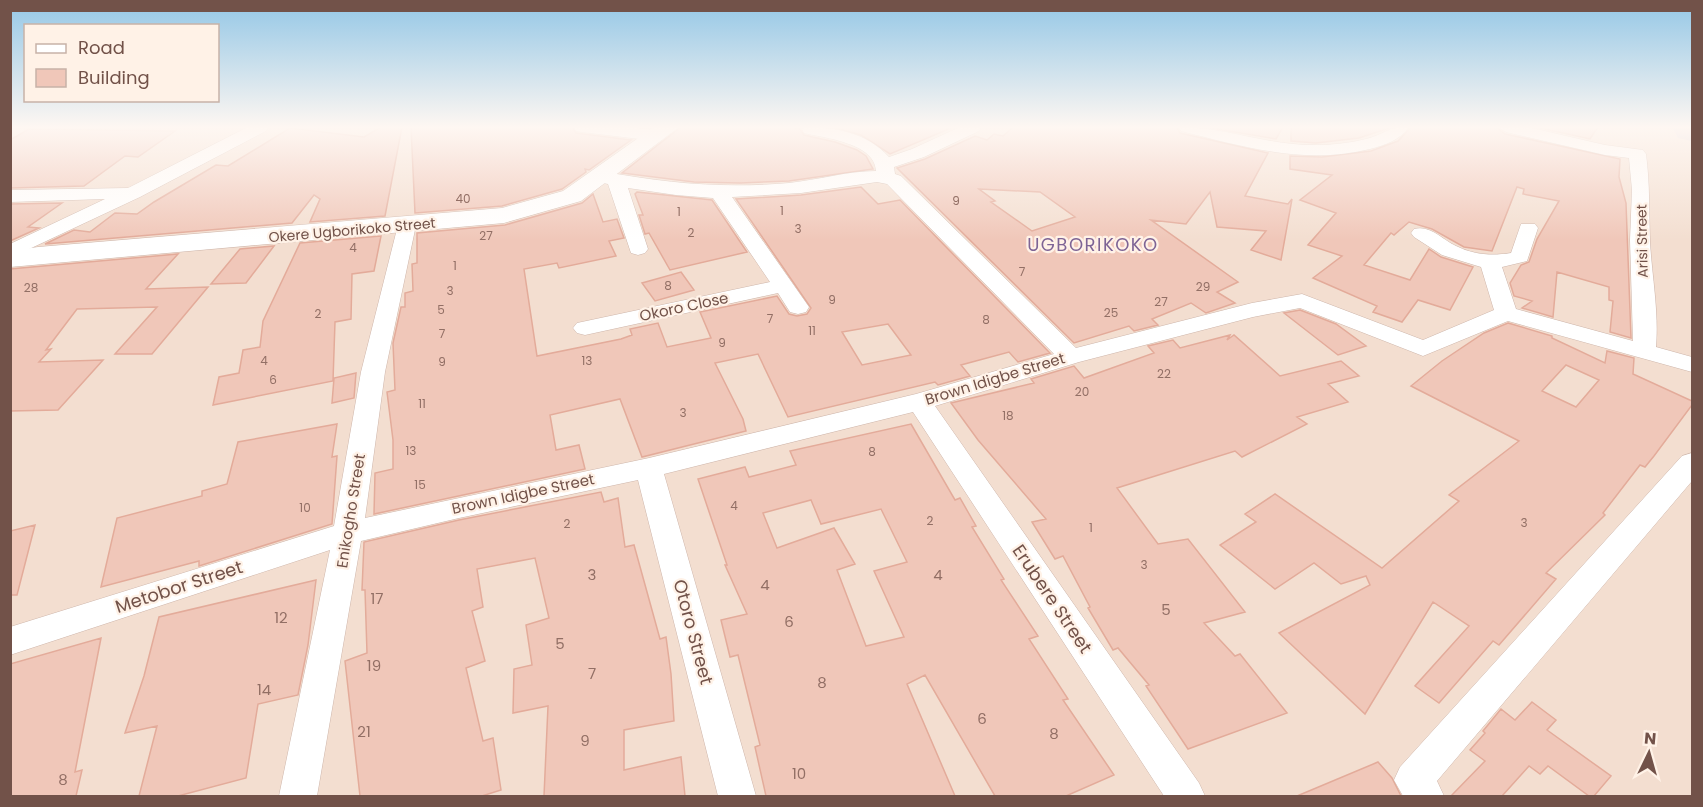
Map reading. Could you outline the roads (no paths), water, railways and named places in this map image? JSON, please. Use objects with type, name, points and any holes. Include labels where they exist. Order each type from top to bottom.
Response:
[{"type":"street","points":[[10,252],[187,165]]},
{"type":"street","name":"Okere Ugborikoko Street","points":[[10,260],[38,255],[406,225],[504,214],[572,196],[608,178],[623,165]]},
{"type":"street","points":[[882,165],[894,180],[1071,357]]},
{"type":"street","points":[[608,178],[719,192],[804,186],[875,175],[895,165]]},
{"type":"street","name":"Arisi Street","points":[[1638,165],[1646,330],[1644,353]]},
{"type":"street","points":[[608,178],[638,249]]},
{"type":"street","points":[[719,192],[798,308]]},
{"type":"street","points":[[10,196],[133,193]]},
{"type":"street","name":"Enikogho Street","points":[[298,796],[348,533],[373,372],[406,225]]},
{"type":"street","points":[[1421,233],[1449,251],[1490,263],[1520,257],[1528,228]]},
{"type":"street","points":[[1490,263],[1506,312],[1692,365]]},
{"type":"street","name":"Okoro Close","points":[[585,328],[782,286]]},
{"type":"street","name":"Brown Idigbe Street","points":[[348,533],[459,507],[649,468],[919,402],[1071,357],[1252,310],[1302,301],[1423,349],[1506,312]]},
{"type":"street","name":"Erubere Street","points":[[919,402],[1186,796]]},
{"type":"street","points":[[1425,796],[1413,780],[1692,463]]},
{"type":"street","name":"Otoro Street","points":[[649,468],[737,796]]},
{"type":"street","name":"Metobor Street","points":[[10,641],[348,533]]},
{"type":"district","name":"UGBORIKOKO","points":[[1093,245]]}]
